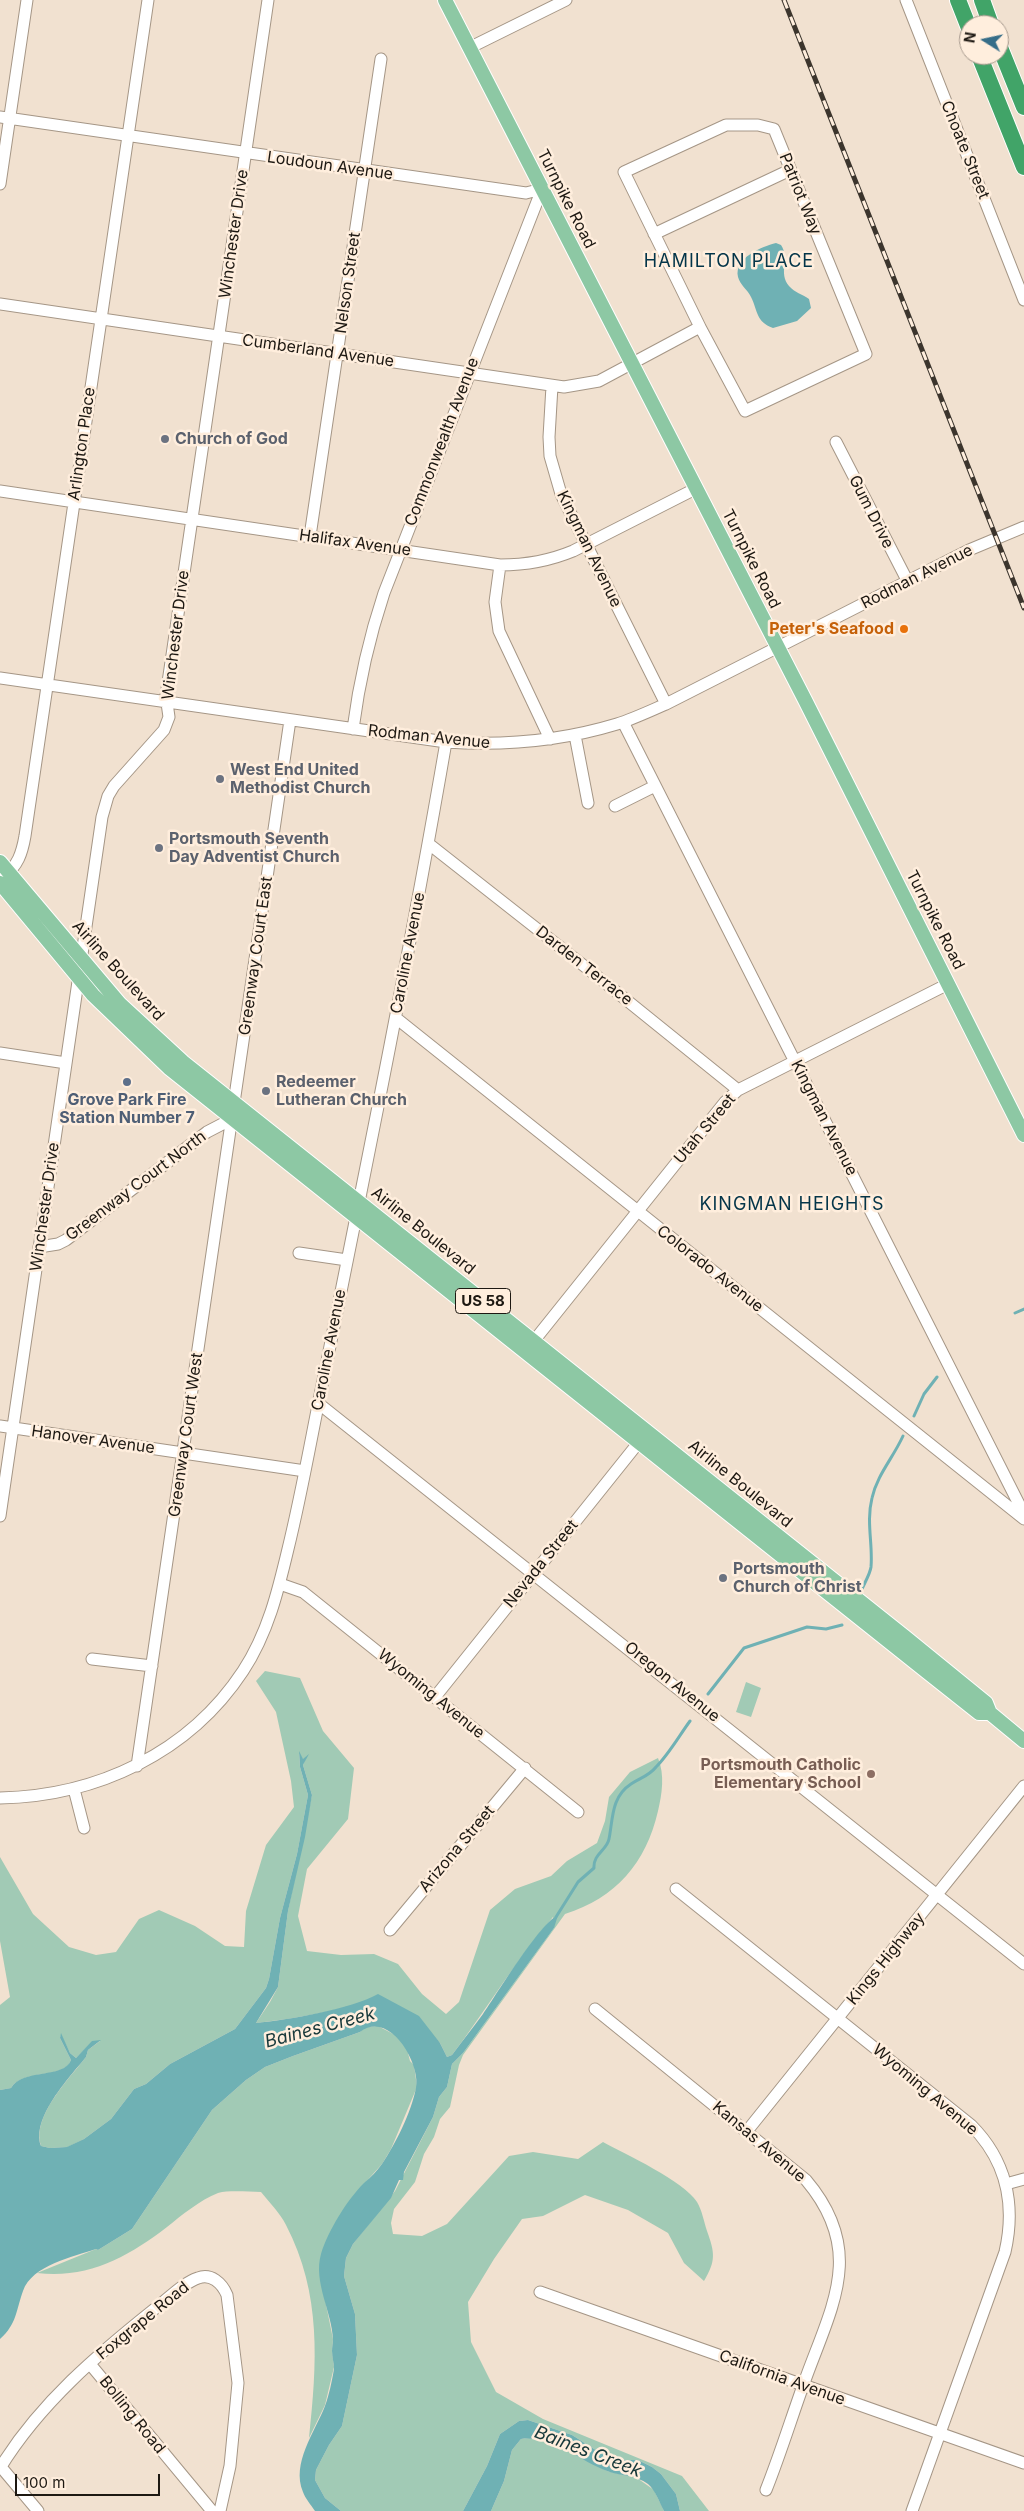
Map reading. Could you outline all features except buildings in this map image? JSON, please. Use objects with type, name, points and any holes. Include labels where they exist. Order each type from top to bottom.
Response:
[{"type":"highway","points":[[958,0],[964,15]]},
{"type":"highway","points":[[982,0],[987,15]]},
{"type":"highway","points":[[983,65],[1024,167]]},
{"type":"highway","points":[[1007,65],[1024,107]]},
{"type":"main road","name":"Turnpike Road","points":[[445,0],[778,648],[1024,1135]]},
{"type":"main road","name":"Airline Boulevard","points":[[0,862],[3,879],[79,978],[149,1051],[232,1120],[356,1218],[529,1347],[901,1642],[979,1712],[990,1713],[1024,1741]]},
{"type":"main road","name":"Airline Boulevard","points":[[3,879],[81,959],[120,1004],[151,1034],[234,1104],[359,1202],[529,1347]]},
{"type":"street","points":[[0,184],[5,118],[26,0]]},
{"type":"street","name":"Arlington Place","points":[[3,879],[15,866],[22,852],[148,0]]},
{"type":"street","name":"Winchester Drive","points":[[0,1516],[104,805],[114,786],[164,730],[169,717],[166,702],[268,0]]},
{"type":"street","points":[[469,48],[566,0]]},
{"type":"street","name":"Choate Street","points":[[906,0],[1024,300]]},
{"type":"street","name":"Nelson Street","points":[[310,536],[381,59]]},
{"type":"street","name":"Loudoun Avenue","points":[[5,118],[526,193],[542,189]]},
{"type":"street","name":"Patriot Way","points":[[726,125],[758,125],[774,130],[790,170],[866,354],[745,411],[700,327],[624,172],[726,125]]},
{"type":"street","points":[[654,234],[790,170]]},
{"type":"street","name":"Commonwealth Avenue","points":[[353,729],[359,686],[384,593],[542,189]]},
{"type":"street","name":"Cumberland Avenue","points":[[0,304],[552,386],[587,384],[606,378],[631,364]]},
{"type":"street","points":[[631,364],[700,327]]},
{"type":"street","name":"Kingman Avenue","points":[[552,386],[548,437],[554,476],[586,545],[666,704]]},
{"type":"street","name":"Gum Drive","points":[[836,442],[908,582]]},
{"type":"street","name":"Halifax Avenue","points":[[0,491],[500,565],[538,562],[556,558],[586,545],[695,488]]},
{"type":"street","name":"Rodman Avenue","points":[[0,678],[446,742],[507,744],[550,739],[575,735],[623,722],[666,704],[969,550],[1024,527]]},
{"type":"street","points":[[500,565],[495,602],[499,631],[550,739]]},
{"type":"street","name":"Greenway Court East","points":[[234,1104],[290,720]]},
{"type":"street","name":"Kingman Avenue","points":[[623,722],[1024,1514]]},
{"type":"street","points":[[575,735],[588,803]]},
{"type":"street","name":"Caroline Avenue","points":[[0,1798],[45,1795],[74,1789],[117,1775],[137,1766],[187,1733],[209,1713],[234,1684],[257,1646],[267,1624],[280,1584],[305,1471],[396,1018],[446,742]]},
{"type":"street","points":[[616,806],[655,786]]},
{"type":"street","name":"Darden Terrace","points":[[429,844],[738,1090]]},
{"type":"street","name":"Utah Street","points":[[529,1347],[725,1102],[738,1090],[948,984]]},
{"type":"street","name":"Colorado Avenue","points":[[396,1018],[1024,1519]]},
{"type":"street","points":[[0,1053],[66,1063]]},
{"type":"street","name":"Greenway Court West","points":[[137,1766],[234,1104]]},
{"type":"street","name":"Greenway Court North","points":[[39,1247],[58,1244],[66,1240],[208,1132],[232,1120]]},
{"type":"street","points":[[299,1253],[347,1260]]},
{"type":"street","name":"Oregon Avenue","points":[[318,1403],[1024,1964]]},
{"type":"street","name":"Hanover Avenue","points":[[0,1426],[305,1471]]},
{"type":"street","name":"Nevada Street","points":[[435,1697],[643,1437]]},
{"type":"street","name":"Wyoming Avenue","points":[[280,1584],[303,1592],[578,1812]]},
{"type":"street","points":[[92,1659],[152,1666]]},
{"type":"street","name":"Arizona Street","points":[[390,1930],[525,1768]]},
{"type":"street","name":"Kings Highway","points":[[747,2131],[1024,1786]]},
{"type":"street","points":[[74,1789],[84,1828]]},
{"type":"street","name":"Wyoming Avenue","points":[[676,1889],[970,2125],[989,2146],[1006,2184],[1010,2208],[1005,2252],[912,2511]]},
{"type":"street","name":"Kansas Avenue","points":[[595,2008],[806,2180],[817,2193],[832,2222],[838,2240],[840,2272],[838,2288],[803,2385],[785,2444],[766,2490]]},
{"type":"street","points":[[1006,2184],[1024,2179]]},
{"type":"street","name":"Foxgrape Road","points":[[0,2467],[42,2409],[90,2364],[191,2282],[204,2277],[220,2282],[228,2295],[238,2383],[230,2466],[220,2511]]},
{"type":"street","name":"California Avenue","points":[[540,2292],[1024,2464]]},
{"type":"street","name":"Bolling Road","points":[[90,2364],[212,2511]]},
{"type":"street","points":[[0,2467],[38,2511]]},
{"type":"green space","points":[[265,1671],[300,1678],[323,1731],[354,1768],[348,1819],[307,1869],[298,1916],[307,1951],[341,1955],[374,1954],[398,1964],[422,1994],[446,2014],[459,2002],[490,1910],[515,1889],[551,1876],[567,1861],[597,1843],[605,1821],[609,1797],[630,1772],[658,1758],[662,1778],[662,1791],[653,1830],[646,1847],[637,1862],[614,1888],[583,1907],[565,1914],[463,2055],[450,2107],[440,2119],[434,2137],[424,2154],[415,2182],[394,2209],[391,2223],[393,2234],[422,2236],[447,2224],[509,2156],[533,2152],[578,2159],[603,2142],[667,2177],[690,2194],[700,2209],[713,2251],[711,2268],[704,2281],[684,2263],[668,2233],[628,2210],[585,2195],[543,2216],[522,2219],[494,2259],[468,2302],[471,2342],[496,2392],[543,2419],[682,2476],[709,2511],[680,2511],[676,2494],[661,2474],[652,2467],[638,2460],[625,2460],[602,2454],[572,2435],[528,2420],[519,2421],[500,2434],[487,2466],[463,2511],[341,2511],[325,2498],[315,2480],[316,2470],[329,2445],[342,2426],[357,2355],[355,2314],[344,2276],[346,2258],[353,2244],[395,2191],[433,2117],[439,2097],[447,2087],[452,2064],[463,2053],[554,1928],[553,1917],[526,1950],[452,2055],[447,2057],[440,2043],[378,1995],[366,2001],[335,2010],[302,2017],[256,2023],[278,1987],[288,1911],[312,1795],[303,1765],[307,1756],[303,1760],[299,1753],[300,1767],[308,1795],[297,1854],[280,1918],[269,1979],[266,1988],[235,2029],[170,2064],[146,2084],[134,2089],[111,2119],[84,2139],[68,2147],[50,2148],[41,2146],[39,2135],[41,2123],[53,2099],[86,2057],[88,2050],[100,2041],[92,2042],[76,2058],[70,2053],[61,2035],[60,2038],[71,2060],[67,2066],[60,2070],[24,2078],[11,2088],[0,2090],[0,2005],[10,1997],[0,1941],[0,1857],[33,1914],[69,1947],[96,1955],[116,1952],[139,1919],[159,1910],[195,1926],[225,1946],[244,1947],[246,1911],[266,1845],[294,1807],[291,1781],[276,1712],[256,1681]]},
{"type":"green space","points":[[746,1682],[761,1688],[751,1717],[736,1712]]},
{"type":"green space","points":[[378,2026],[397,2036],[407,2049],[410,2061],[414,2065],[417,2087],[391,2149],[382,2164],[364,2184],[321,2280],[333,2339],[334,2367],[325,2405],[309,2438],[315,2356],[311,2303],[306,2277],[298,2251],[286,2225],[261,2192],[228,2192],[211,2196],[191,2208],[137,2248],[107,2264],[73,2273],[37,2273],[96,2249],[98,2250],[132,2229],[212,2110],[246,2080],[265,2067],[360,2032],[366,2027]]},
{"type":"green space","points":[[530,2438],[556,2445],[607,2471],[637,2478],[654,2490],[664,2511],[491,2511],[504,2481],[512,2450],[521,2439]]},
{"type":"water","points":[[776,243],[781,245],[783,250],[784,276],[786,281],[794,290],[809,299],[811,308],[797,321],[773,328],[763,323],[758,316],[750,294],[739,280],[738,270],[740,264],[750,254]]},
{"type":"water","name":"Baines Creek","points":[[299,1751],[303,1759],[309,1754],[303,1765],[312,1795],[305,1837],[288,1911],[278,1987],[256,2023],[336,2009],[378,1994],[419,2016],[440,2043],[447,2057],[452,2055],[479,2019],[540,1931],[558,1915],[554,1928],[463,2053],[452,2064],[447,2087],[439,2097],[433,2117],[404,2172],[403,2180],[399,2180],[391,2198],[353,2244],[346,2258],[344,2276],[355,2314],[357,2355],[342,2426],[329,2445],[316,2470],[315,2480],[325,2498],[341,2511],[315,2511],[303,2492],[300,2481],[302,2459],[326,2402],[334,2369],[332,2329],[321,2286],[319,2265],[321,2254],[333,2226],[345,2207],[364,2183],[380,2167],[393,2147],[414,2098],[416,2077],[413,2065],[401,2042],[392,2033],[382,2028],[371,2027],[265,2067],[246,2080],[212,2110],[132,2229],[98,2250],[96,2249],[54,2263],[35,2275],[23,2291],[10,2328],[0,2339],[0,2090],[11,2088],[24,2078],[60,2070],[67,2066],[71,2060],[60,2038],[61,2033],[70,2053],[76,2058],[92,2041],[101,2040],[88,2050],[86,2057],[53,2099],[41,2123],[39,2135],[41,2146],[50,2148],[67,2147],[84,2139],[111,2119],[134,2089],[146,2084],[170,2064],[235,2029],[266,1988],[269,1979],[280,1918],[297,1854],[308,1795],[300,1767]]},
{"type":"water","name":"Baines Creek","points":[[528,2420],[572,2435],[602,2454],[625,2460],[638,2460],[652,2467],[661,2474],[676,2494],[680,2511],[664,2511],[653,2490],[643,2481],[597,2467],[566,2450],[544,2441],[521,2439],[512,2450],[504,2481],[491,2511],[463,2511],[487,2466],[500,2434],[519,2421]]},
{"type":"waterway","points":[[1015,1313],[1024,1309]]},
{"type":"waterway","points":[[914,1416],[924,1394],[937,1377]]},
{"type":"waterway","points":[[862,1589],[871,1567],[870,1507],[874,1490],[903,1436]]},
{"type":"waterway","points":[[708,1694],[744,1648],[807,1627],[826,1629],[842,1625]]},
{"type":"waterway","points":[[556,1917],[578,1882],[594,1868],[596,1859],[608,1843],[616,1802],[624,1789],[647,1775],[661,1762],[690,1721]]},
{"type":"railway","points":[[784,0],[1024,608]]},
{"type":"place","name":"Church of God","points":[[165,439]]},
{"type":"place","name":"Peter's Seafood","points":[[904,629]]},
{"type":"place","name":"West End United Methodist Church","points":[[220,779]]},
{"type":"place","name":"Portsmouth Seventh Day Adventist Church","points":[[159,848]]},
{"type":"place","name":"Grove Park Fire Station Number 7","points":[[127,1082]]},
{"type":"place","name":"Redeemer Lutheran Church","points":[[266,1091]]},
{"type":"place","name":"Portsmouth Church of Christ","points":[[723,1578]]},
{"type":"place","name":"Portsmouth Catholic Elementary School","points":[[871,1774]]},
{"type":"district","name":"HAMILTON PLACE","points":[[729,262]]},
{"type":"district","name":"KINGMAN HEIGHTS","points":[[792,1205]]}]
